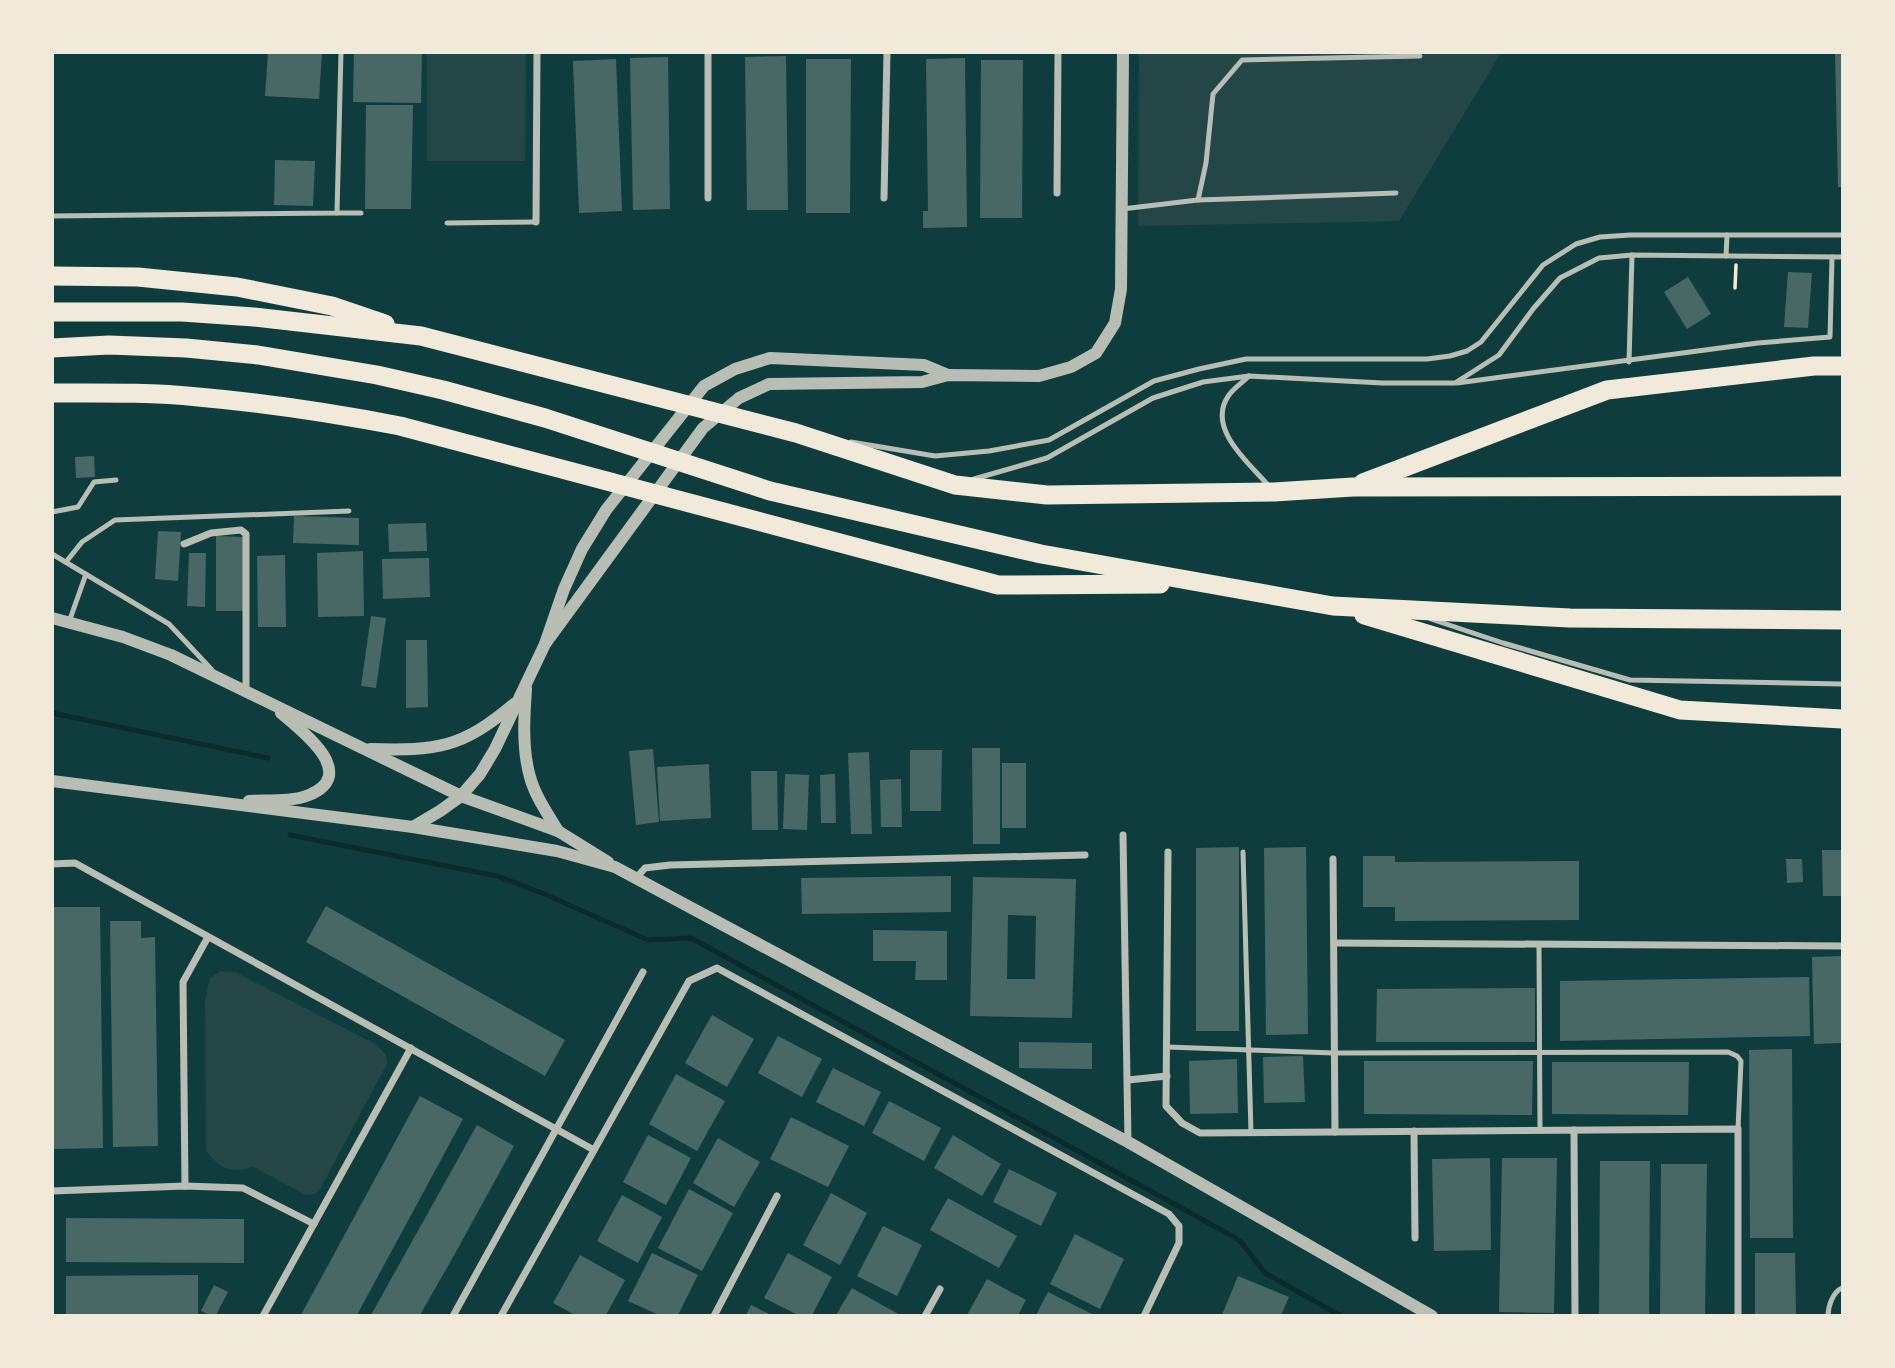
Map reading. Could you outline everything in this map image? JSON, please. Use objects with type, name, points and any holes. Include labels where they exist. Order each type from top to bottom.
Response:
[{"type":"highway","points":[[52,276],[138,277],[237,286],[332,306],[421,337],[796,433],[954,485],[1047,495],[1274,492],[1353,487],[1843,486]]},
{"type":"highway","points":[[52,312],[206,313],[421,337]]},
{"type":"highway","points":[[52,348],[110,345],[186,348],[258,355],[377,375],[545,418],[770,491],[1041,554],[1333,606],[1680,710],[1843,719]]},
{"type":"highway","points":[[1353,487],[1607,390],[1814,366],[1843,366]]},
{"type":"highway","points":[[52,393],[197,397],[326,412],[400,426],[998,585],[1206,583]]},
{"type":"highway","points":[[1333,606],[1570,618],[1843,620]]},
{"type":"street","points":[[536,222],[537,52]]},
{"type":"street","points":[[708,52],[708,198]]},
{"type":"street","points":[[884,198],[887,52]]},
{"type":"street","points":[[1057,193],[1058,52]]},
{"type":"street","points":[[545,644],[703,428],[739,398],[769,384],[922,382],[948,375],[1039,376],[1071,367],[1096,353],[1115,323],[1119,300],[1123,52]]},
{"type":"street","points":[[413,827],[461,796],[480,774],[495,749],[545,644],[564,589],[582,549],[606,510],[704,386],[735,369],[770,358],[924,365],[948,375]]},
{"type":"street","points":[[184,544],[211,533],[241,530],[246,534],[246,690]]},
{"type":"street","points":[[52,618],[171,655],[461,796],[558,831],[635,879],[1128,1142],[1432,1315]]},
{"type":"street","points":[[526,681],[524,717],[530,778],[558,831]]},
{"type":"street","points":[[214,802],[309,796],[320,789],[327,779],[327,759],[318,746],[265,699]]},
{"type":"street","points":[[366,749],[409,750],[455,743],[495,720],[517,701]]},
{"type":"street","points":[[52,781],[413,827],[557,851],[615,867]]},
{"type":"street","points":[[1123,835],[1128,1142]]},
{"type":"street","points":[[1168,852],[1166,1106],[1182,1123],[1200,1133],[1738,1129],[1738,1315]]},
{"type":"street","points":[[635,879],[645,868],[670,865],[1085,855]]},
{"type":"street","points":[[1333,859],[1335,1132]]},
{"type":"street","points":[[52,864],[75,863],[594,1150]]},
{"type":"street","points":[[185,1186],[183,982],[208,937]]},
{"type":"street","points":[[1334,943],[1843,946]]},
{"type":"street","points":[[501,1315],[689,981],[717,968],[1168,1214],[1179,1226],[1179,1242],[1144,1315]]},
{"type":"street","points":[[453,1315],[643,972]]},
{"type":"street","points":[[263,1315],[411,1048]]},
{"type":"street","points":[[1128,1080],[1167,1076]]},
{"type":"street","points":[[1574,1130],[1575,1315]]},
{"type":"street","points":[[1415,1131],[1415,1238]]},
{"type":"street","points":[[52,1191],[185,1186],[243,1188],[314,1224]]},
{"type":"street","points":[[714,1315],[778,1196]]},
{"type":"street","points":[[925,1315],[940,1289]]},
{"type":"lane","points":[[337,213],[341,52]]},
{"type":"lane","points":[[1198,200],[1206,163],[1213,94],[1242,60],[1420,56]]},
{"type":"lane","points":[[1122,209],[1198,200],[1396,193]]},
{"type":"lane","points":[[52,216],[361,213]]},
{"type":"lane","points":[[447,223],[536,222]]},
{"type":"lane","points":[[796,433],[934,456],[989,451],[1048,440],[1154,380],[1246,359],[1427,359],[1468,351],[1481,342],[1543,265],[1576,244],[1600,237],[1630,234],[1843,235]]},
{"type":"lane","points":[[1726,256],[1727,235]]},
{"type":"lane","points":[[1629,362],[1632,255]]},
{"type":"lane","points":[[1454,383],[1499,355],[1560,278],[1599,258],[1632,255],[1843,257]]},
{"type":"lane","points":[[954,485],[1048,458],[1153,398],[1203,382],[1249,376],[1382,383],[1454,383],[1830,337],[1832,257]]},
{"type":"lane","points":[[1249,376],[1228,396],[1222,416],[1228,439],[1274,492]]},
{"type":"lane","points":[[52,512],[78,507],[94,482],[116,480]]},
{"type":"lane","points":[[66,562],[82,542],[115,520],[349,511]]},
{"type":"lane","points":[[52,554],[169,624],[219,677]]},
{"type":"lane","points":[[69,622],[86,574]]},
{"type":"lane","points":[[1401,609],[1503,643],[1630,680],[1843,684]]},
{"type":"lane","points":[[1243,852],[1251,1132]]},
{"type":"lane","points":[[1539,945],[1540,1130]]},
{"type":"lane","points":[[1167,1048],[1335,1053],[1728,1052],[1741,1060],[1738,1129]]},
{"type":"lane","points":[[1828,1315],[1833,1297],[1843,1288]]},
{"type":"path","points":[[1735,288],[1737,256]]},
{"type":"shaded area","points":[[427,53],[526,53],[525,161],[427,161]]},
{"type":"shaded area","points":[[1139,53],[1501,53],[1399,221],[1138,226]]},
{"type":"shaded area","points":[[221,971],[235,972],[377,1045],[386,1055],[387,1064],[315,1194],[306,1195],[253,1167],[238,1170],[226,1168],[206,1151],[205,1000],[210,978]]},
{"type":"building","points":[[268,52],[322,52],[319,99],[265,96]]},
{"type":"building","points":[[354,52],[422,52],[421,103],[353,102]]},
{"type":"building","points":[[1835,52],[1842,52],[1842,187],[1838,187]]},
{"type":"building","points":[[786,56],[788,210],[747,210],[745,57]]},
{"type":"building","points":[[668,57],[670,209],[633,210],[630,58]]},
{"type":"building","points":[[965,58],[967,227],[923,228],[923,211],[928,211],[926,59]]},
{"type":"building","points":[[616,59],[622,211],[579,213],[573,61]]},
{"type":"building","points":[[806,59],[851,59],[850,213],[806,213]]},
{"type":"building","points":[[981,60],[1023,60],[1022,218],[980,218]]},
{"type":"building","points":[[366,105],[413,105],[411,209],[365,209]]},
{"type":"building","points":[[275,160],[315,161],[313,206],[274,205]]},
{"type":"building","points":[[1788,272],[1812,273],[1808,328],[1784,327]]},
{"type":"building","points":[[1688,277],[1711,314],[1687,329],[1664,292]]},
{"type":"building","points":[[94,456],[95,477],[76,478],[75,457]]},
{"type":"building","points":[[294,516],[359,518],[359,545],[293,543]]},
{"type":"building","points":[[426,523],[427,551],[389,552],[388,524]]},
{"type":"building","points":[[158,531],[181,532],[178,581],[155,579]]},
{"type":"building","points":[[216,536],[243,537],[243,611],[216,611]]},
{"type":"building","points":[[363,551],[364,616],[318,617],[317,553]]},
{"type":"building","points":[[189,553],[206,553],[205,607],[187,606]]},
{"type":"building","points":[[285,555],[286,627],[258,627],[257,556]]},
{"type":"building","points":[[429,558],[430,597],[383,599],[382,559]]},
{"type":"building","points":[[371,616],[386,618],[376,688],[361,686]]},
{"type":"building","points":[[406,640],[427,640],[428,707],[406,708]]},
{"type":"building","points":[[972,748],[1000,748],[1000,844],[973,844]]},
{"type":"building","points":[[653,749],[659,822],[636,825],[629,751]]},
{"type":"building","points":[[910,750],[942,750],[941,811],[910,811]]},
{"type":"building","points":[[869,752],[872,834],[851,834],[848,753]]},
{"type":"building","points":[[1002,763],[1026,763],[1026,828],[1002,828]]},
{"type":"building","points":[[709,764],[711,818],[660,821],[657,767]]},
{"type":"building","points":[[751,771],[777,771],[778,830],[752,830]]},
{"type":"building","points":[[785,774],[809,775],[807,830],[783,829]]},
{"type":"building","points":[[835,774],[836,823],[821,823],[820,775]]},
{"type":"building","points":[[901,779],[902,827],[881,827],[880,780]]},
{"type":"building","points":[[1239,847],[1239,1031],[1196,1031],[1196,848]]},
{"type":"building","points":[[1306,847],[1308,1034],[1266,1035],[1264,848]]},
{"type":"building","points":[[1822,850],[1842,850],[1842,896],[1823,896]]},
{"type":"building","points":[[1363,856],[1395,856],[1395,862],[1579,861],[1579,920],[1395,921],[1395,907],[1363,907]]},
{"type":"building","points":[[1786,859],[1802,859],[1803,882],[1787,883]]},
{"type":"building","points":[[951,876],[951,912],[802,914],[801,878]]},
{"type":"building","points":[[973,877],[1076,879],[1072,1018],[970,1016]],"holes":[[[1008,915],[1036,916],[1035,979],[1007,979]]]},
{"type":"building","points":[[326,906],[565,1040],[545,1076],[306,942]]},
{"type":"building","points":[[52,907],[100,907],[103,1148],[52,1149]]},
{"type":"building","points":[[110,921],[141,921],[141,938],[155,937],[158,1146],[113,1147]]},
{"type":"building","points":[[873,930],[947,931],[947,980],[915,980],[916,961],[873,961]]},
{"type":"building","points":[[1842,956],[1842,1043],[1814,1044],[1812,957]]},
{"type":"building","points":[[1809,977],[1810,1036],[1560,1041],[1560,981]]},
{"type":"building","points":[[1535,988],[1535,1042],[1376,1042],[1377,989]]},
{"type":"building","points":[[712,1015],[754,1039],[727,1087],[685,1063]]},
{"type":"building","points":[[778,1036],[822,1059],[802,1097],[758,1073]]},
{"type":"building","points":[[1019,1042],[1092,1043],[1092,1069],[1019,1068]]},
{"type":"building","points":[[1792,1049],[1793,1238],[1750,1238],[1749,1050]]},
{"type":"building","points":[[1303,1056],[1305,1102],[1264,1103],[1263,1057]]},
{"type":"building","points":[[1237,1059],[1238,1113],[1190,1114],[1189,1061]]},
{"type":"building","points":[[1364,1061],[1533,1061],[1532,1115],[1364,1114]]},
{"type":"building","points":[[1552,1062],[1689,1062],[1688,1115],[1552,1114]]},
{"type":"building","points":[[833,1068],[881,1092],[864,1126],[816,1102]]},
{"type":"building","points":[[676,1074],[725,1101],[697,1151],[649,1124]]},
{"type":"building","points":[[420,1096],[463,1119],[357,1315],[301,1315]]},
{"type":"building","points":[[889,1101],[941,1128],[924,1161],[872,1133]]},
{"type":"building","points":[[791,1117],[849,1146],[828,1187],[770,1159]]},
{"type":"building","points":[[477,1125],[514,1146],[457,1250],[420,1315],[371,1315]]},
{"type":"building","points":[[648,1135],[691,1158],[666,1205],[623,1182]]},
{"type":"building","points":[[953,1135],[1001,1164],[982,1196],[934,1168]]},
{"type":"building","points":[[718,1138],[760,1162],[734,1207],[693,1183]]},
{"type":"building","points":[[1490,1158],[1491,1250],[1434,1251],[1432,1159]]},
{"type":"building","points":[[1502,1158],[1557,1158],[1554,1313],[1499,1312]]},
{"type":"building","points":[[1600,1161],[1650,1161],[1649,1315],[1599,1315]]},
{"type":"building","points":[[1661,1164],[1707,1164],[1705,1315],[1660,1315]]},
{"type":"building","points":[[1009,1169],[1057,1193],[1041,1226],[993,1202]]},
{"type":"building","points":[[689,1189],[733,1213],[702,1271],[658,1248]]},
{"type":"building","points":[[831,1193],[867,1213],[840,1265],[803,1245]]},
{"type":"building","points":[[622,1195],[662,1217],[638,1263],[597,1241]]},
{"type":"building","points":[[948,1198],[1017,1236],[999,1268],[930,1230]]},
{"type":"building","points":[[66,1218],[244,1219],[244,1263],[66,1262]]},
{"type":"building","points":[[883,1226],[922,1245],[897,1296],[857,1276]]},
{"type":"building","points":[[1075,1234],[1124,1259],[1100,1309],[1050,1284]]},
{"type":"building","points":[[652,1253],[698,1275],[678,1315],[659,1315],[628,1301]]},
{"type":"building","points":[[788,1253],[832,1277],[812,1315],[798,1315],[764,1298]]},
{"type":"building","points":[[1755,1253],[1795,1253],[1796,1315],[1755,1315]]},
{"type":"building","points":[[580,1255],[625,1280],[606,1315],[575,1315],[553,1303]]},
{"type":"building","points":[[198,1275],[198,1315],[66,1315],[66,1276]]},
{"type":"building","points":[[1238,1276],[1289,1297],[1281,1315],[1222,1315]]},
{"type":"building","points":[[987,1279],[1026,1300],[1018,1315],[967,1315]]},
{"type":"building","points":[[214,1285],[228,1292],[216,1315],[210,1315],[201,1311]]},
{"type":"building","points":[[852,1288],[900,1315],[836,1315]]},
{"type":"building","points":[[1048,1292],[1094,1315],[1036,1315]]},
{"type":"building","points":[[751,1305],[771,1315],[746,1315]]},
{"type":"waterway","points":[[52,713],[268,758]]},
{"type":"waterway","points":[[290,835],[497,876],[648,940],[691,938],[1234,1237],[1265,1273],[1341,1316]]}]
